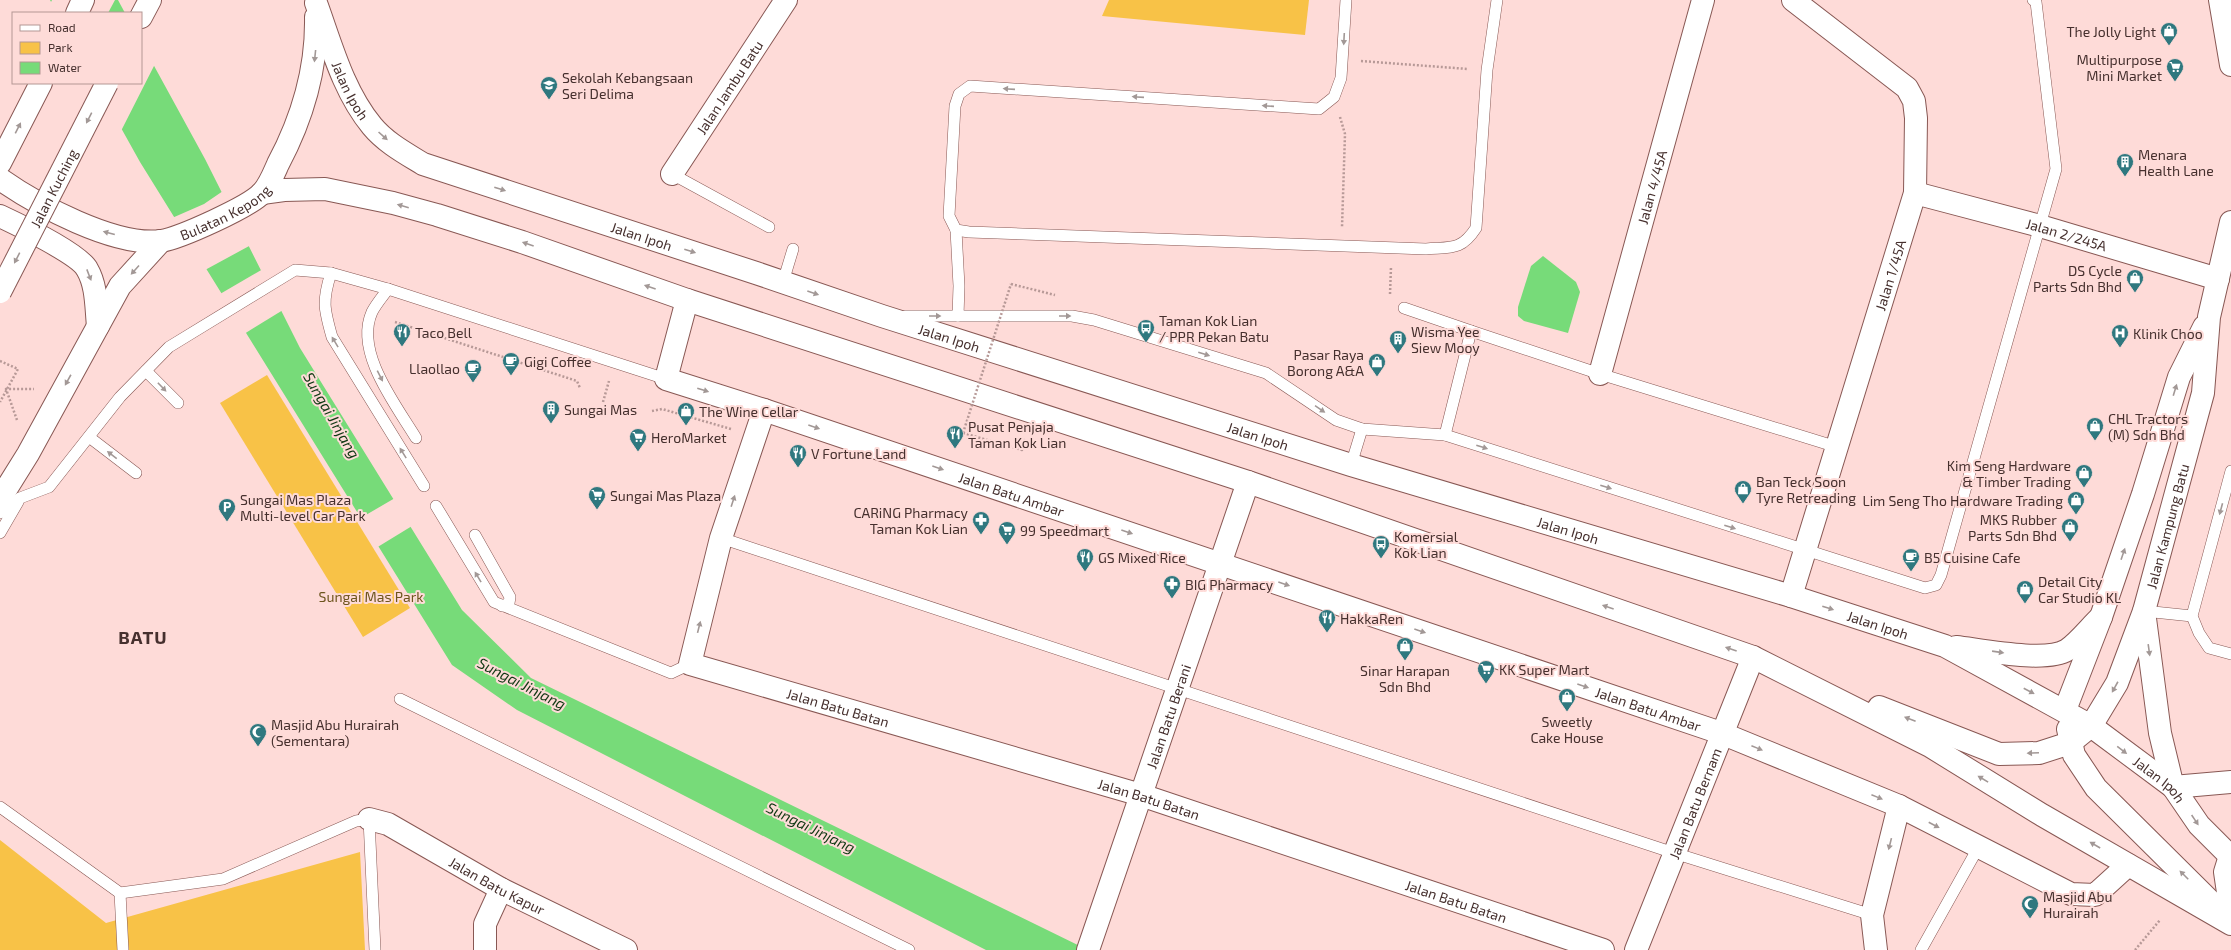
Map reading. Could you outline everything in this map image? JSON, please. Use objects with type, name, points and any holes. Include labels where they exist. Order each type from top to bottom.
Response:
[{"type":"main road","points":[[77,12],[83,0]]},
{"type":"main road","points":[[142,15],[150,0]]},
{"type":"main road","name":"Jalan Jambu Batu","points":[[672,174],[786,0]]},
{"type":"main road","name":"Jalan 4/45A","points":[[1600,374],[1703,0]]},
{"type":"main road","name":"Jalan 1/45A","points":[[1791,596],[1915,193],[1916,118],[1914,101],[1907,88],[1793,0]]},
{"type":"main road","points":[[2220,0],[2231,65]]},
{"type":"main road","name":"Bulatan Kepong","points":[[0,179],[37,202],[103,231],[131,239],[166,239],[209,223],[257,197],[292,138],[310,88],[315,58],[315,1]]},
{"type":"main road","name":"Jalan Ipoh","points":[[315,1],[344,80],[364,114],[383,137],[417,160],[437,169],[783,282],[882,316],[1351,465],[1791,596],[1945,646],[2065,710],[2091,726],[2173,787],[2199,825],[2231,856]]},
{"type":"main road","points":[[0,163],[40,84]]},
{"type":"main road","name":"Jalan Kuching","points":[[0,292],[106,84]]},
{"type":"main road","points":[[257,197],[284,190],[325,190],[394,203],[522,242],[687,300],[1248,482],[1753,657],[1999,754],[2039,753],[2070,743]]},
{"type":"main road","name":"Jalan 2/245A","points":[[1915,193],[2040,226],[2218,279]]},
{"type":"main road","points":[[0,216],[33,232],[86,268],[95,290],[98,326]]},
{"type":"main road","name":"Jalan Kampung Batu","points":[[2065,710],[2101,617],[2143,494],[2180,377],[2208,317],[2231,222]]},
{"type":"main road","points":[[10,498],[28,454],[120,286],[166,239]]},
{"type":"main road","points":[[666,379],[687,300]]},
{"type":"main road","name":"Jalan Kampung Batu","points":[[2070,743],[2091,726],[2117,683],[2144,611],[2203,393],[2208,317]]},
{"type":"main road","name":"Jalan Batu Ambar","points":[[666,379],[764,410],[1220,563],[1721,733],[1899,806],[1978,848],[2071,894],[2095,895],[2128,865]]},
{"type":"main road","points":[[690,664],[721,538],[764,410]]},
{"type":"main road","name":"Jalan Batu Berani","points":[[1090,942],[1248,482]]},
{"type":"main road","points":[[2144,611],[2160,733],[2173,787],[2231,782]]},
{"type":"main road","points":[[1945,646],[2008,654],[2044,655],[2067,650],[2101,617]]},
{"type":"main road","points":[[1753,657],[1930,746],[2128,865],[2231,923]]},
{"type":"main road","name":"Jalan Batu Bernam","points":[[1636,950],[1721,733],[1753,657]]},
{"type":"main road","name":"Jalan Batu Batan","points":[[690,664],[1141,795],[1603,950]]},
{"type":"main road","points":[[2065,710],[2070,743],[2078,760],[2096,788],[2231,923]]},
{"type":"main road","points":[[1876,950],[1872,915],[1899,806]]},
{"type":"main road","name":"Jalan Batu Kapur","points":[[369,819],[388,824],[501,889],[618,948]]},
{"type":"main road","points":[[2231,856],[2225,872],[2231,913]]},
{"type":"main road","points":[[485,950],[485,924],[501,889]]},
{"type":"lane","points":[[958,316],[959,286],[956,230],[949,216],[955,106],[959,94],[970,86],[1319,109],[1334,97],[1341,78],[1346,0]]},
{"type":"lane","points":[[956,230],[969,232],[1426,249],[1459,246],[1469,239],[1476,228],[1487,70],[1497,0]]},
{"type":"lane","points":[[882,316],[1072,316],[1094,320],[1266,373],[1336,420],[1362,429],[1445,435],[1925,588],[1936,585],[1944,567],[2056,169],[2036,1]]},
{"type":"lane","points":[[672,174],[770,227]]},
{"type":"lane","points":[[783,282],[793,249]]},
{"type":"lane","points":[[0,513],[10,498],[49,487],[120,397],[169,347],[295,270],[331,273],[388,289],[666,379]]},
{"type":"lane","points":[[331,273],[326,291],[324,311],[332,337],[424,486]]},
{"type":"lane","points":[[388,289],[372,312],[368,330],[370,351],[378,374],[416,438]]},
{"type":"lane","points":[[1404,308],[1600,374],[1838,447]]},
{"type":"lane","points":[[1445,435],[1472,331]]},
{"type":"lane","points":[[146,370],[178,403]]},
{"type":"lane","points":[[1351,465],[1362,429]]},
{"type":"lane","points":[[89,437],[136,473]]},
{"type":"lane","points":[[2231,471],[2192,616],[2198,633],[2209,648],[2231,654]]},
{"type":"lane","points":[[0,534],[10,498]]},
{"type":"lane","points":[[436,506],[494,602],[671,672],[690,664]]},
{"type":"lane","points":[[475,534],[510,597],[509,603],[502,606]]},
{"type":"lane","points":[[721,538],[1674,853],[1872,915]]},
{"type":"lane","points":[[2144,611],[2192,616]]},
{"type":"lane","points":[[400,699],[909,950]]},
{"type":"lane","points":[[0,807],[120,893],[223,879],[356,821],[369,819],[375,950]]},
{"type":"lane","points":[[1921,950],[1978,848]]},
{"type":"lane","points":[[120,893],[123,950]]},
{"type":"path","points":[[1342,59],[1487,70]]},
{"type":"path","points":[[1334,97],[1345,134],[1341,245]]},
{"type":"path","points":[[1392,247],[1390,304],[1404,308]]},
{"type":"path","points":[[1025,439],[1022,450],[963,433],[1011,284],[1062,296]]},
{"type":"path","points":[[395,322],[577,381],[580,388]]},
{"type":"path","points":[[0,360],[18,369],[0,402]]},
{"type":"path","points":[[603,402],[606,389]]},
{"type":"path","points":[[652,411],[662,409],[734,431]]},
{"type":"path","points":[[2135,950],[2160,920]]},
{"type":"green space","points":[[1109,0],[1309,0],[1305,35],[1102,16]]},
{"type":"green space","name":"Sungai Mas Park","points":[[267,375],[410,608],[363,637],[220,403]]},
{"type":"green space","points":[[0,840],[106,923],[360,852],[365,950],[0,950]]},
{"type":"water","points":[[50,0],[118,0],[124,12],[56,12]]},
{"type":"water","name":"Sungai Jinjang","points":[[142,44],[205,159],[300,348],[462,610],[531,678],[1088,950],[986,950],[517,710],[452,665],[140,162],[97,84],[142,84]]},
{"type":"water","points":[[1543,256],[1576,282],[1580,292],[1568,333],[1524,321],[1518,316],[1518,307],[1531,266]]},
{"type":"pier","points":[[52,0],[115,0],[109,12],[54,12],[50,4]]},
{"type":"pier","points":[[142,42],[155,64],[121,131],[95,84],[142,84]]},
{"type":"pier","points":[[223,191],[251,245],[205,270],[172,218],[204,204]]},
{"type":"pier","points":[[263,269],[283,310],[244,334],[220,294]]},
{"type":"pier","points":[[395,498],[412,526],[376,548],[359,519]]},
{"type":"place","name":"The Jolly Light","points":[[2169,46]]},
{"type":"place","name":"Multipurpose Mini Market","points":[[2175,82]]},
{"type":"place","name":"Sekolah Kebangsaan Seri Delima","points":[[549,100]]},
{"type":"place","name":"Menara Health Lane","points":[[2125,177]]},
{"type":"place","name":"DS Cycle Parts Sdn Bhd","points":[[2135,293]]},
{"type":"place","name":"Taman Kok Lian / PPR Pekan Batu","points":[[1146,343]]},
{"type":"place","name":"Taco Bell","points":[[402,347]]},
{"type":"place","name":"Klinik Choo","points":[[2120,348]]},
{"type":"place","name":"Wisma Yee Siew Mooy","points":[[1398,354]]},
{"type":"place","name":"Gigi Coffee","points":[[511,376]]},
{"type":"place","name":"Pasar Raya Borong A&A","points":[[1377,377]]},
{"type":"place","name":"Llaollao","points":[[473,383]]},
{"type":"place","name":"Sungai Mas","points":[[551,424]]},
{"type":"place","name":"The Wine Cellar","points":[[686,426]]},
{"type":"place","name":"CHL Tractors (M) Sdn Bhd","points":[[2095,441]]},
{"type":"place","name":"Pusat Penjaja Taman Kok Lian","points":[[955,449]]},
{"type":"place","name":"HeroMarket","points":[[638,452]]},
{"type":"place","name":"V Fortune Land","points":[[798,468]]},
{"type":"place","name":"Kim Seng Hardware & Timber Trading","points":[[2084,488]]},
{"type":"place","name":"Ban Teck Soon Tyre Retreading","points":[[1743,504]]},
{"type":"place","name":"Sungai Mas Plaza","points":[[597,510]]},
{"type":"place","name":"Lim Seng Tho Hardware Trading","points":[[2076,515]]},
{"type":"place","name":"Sungai Mas Plaza Multi-level Car Park","points":[[227,522]]},
{"type":"place","name":"CARiNG Pharmacy Taman Kok Lian","points":[[981,535]]},
{"type":"place","name":"MKS Rubber Parts Sdn Bhd","points":[[2070,542]]},
{"type":"place","name":"99 Speedmart","points":[[1007,545]]},
{"type":"place","name":"Komersial Kok Lian","points":[[1381,559]]},
{"type":"place","name":"GS Mixed Rice","points":[[1085,572]]},
{"type":"place","name":"B5 Cuisine Cafe","points":[[1911,572]]},
{"type":"place","name":"BIG Pharmacy","points":[[1172,599]]},
{"type":"place","name":"Detail City Car Studio KL","points":[[2025,604]]},
{"type":"place","name":"HakkaRen","points":[[1327,633]]},
{"type":"place","name":"Sinar Harapan Sdn Bhd","points":[[1405,661]]},
{"type":"place","name":"KK Super Mart","points":[[1486,684]]},
{"type":"place","name":"Sweetly Cake House","points":[[1567,712]]},
{"type":"place","name":"Masjid Abu Hurairah (Sementara)","points":[[258,747]]},
{"type":"place","name":"Masjid Abu Hurairah","points":[[2030,919]]},
{"type":"district","name":"BATU","points":[[143,637]]}]
